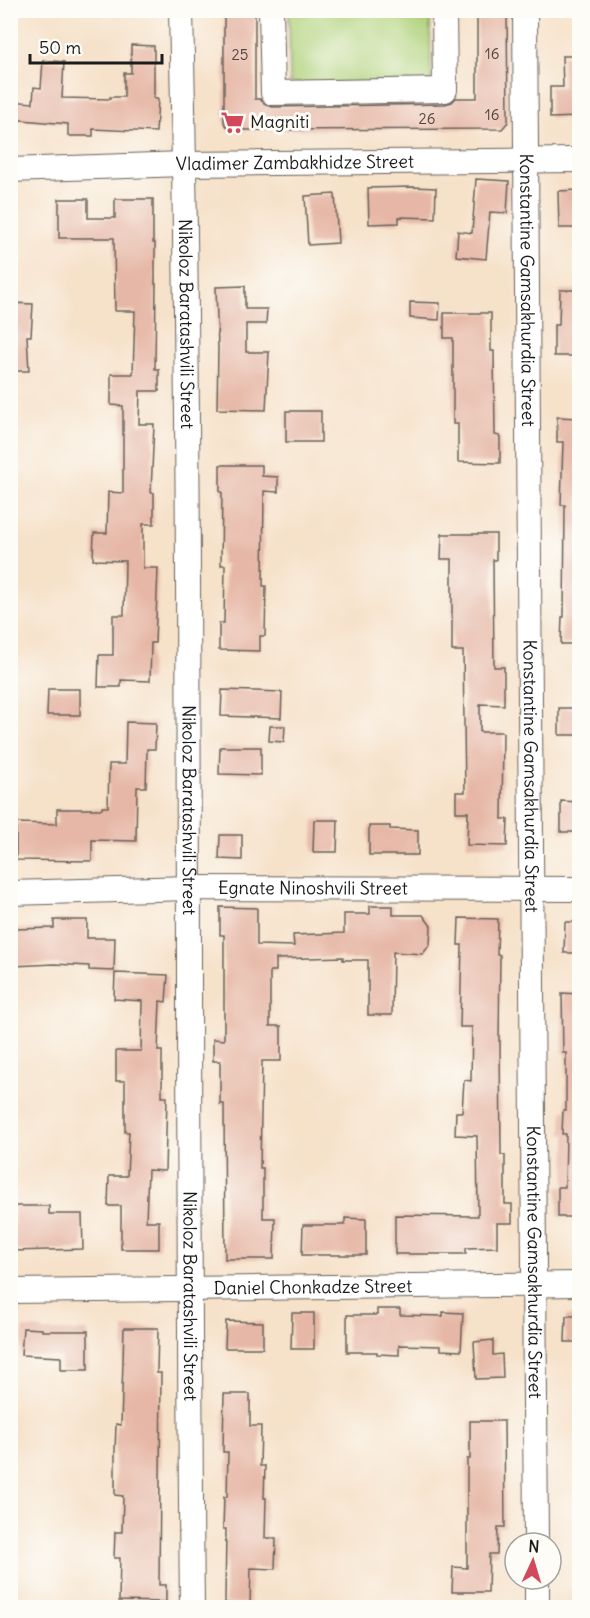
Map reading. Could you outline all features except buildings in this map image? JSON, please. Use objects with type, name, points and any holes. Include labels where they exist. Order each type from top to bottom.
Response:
[{"type":"street","name":"Nikoloz Baratashvili Street","points":[[181,10],[190,888],[188,1289],[192,1608]]},
{"type":"street","points":[[271,10],[273,93],[445,90],[444,10]]},
{"type":"street","name":"Konstantine Gamsakhurdia Street","points":[[525,10],[536,1531]]},
{"type":"street","name":"Vladimer Zambakhidze Street","points":[[10,170],[184,164],[579,160]]},
{"type":"street","name":"Egnate Ninoshvili Street","points":[[10,893],[190,888],[579,889]]},
{"type":"street","name":"Daniel Chonkadze Street","points":[[10,1291],[579,1284]]},
{"type":"street","points":[[537,1591],[537,1608]]},
{"type":"green space","points":[[289,11],[430,11],[431,82],[290,83]]},
{"type":"place","name":"Magniti","points":[[232,122]]}]
